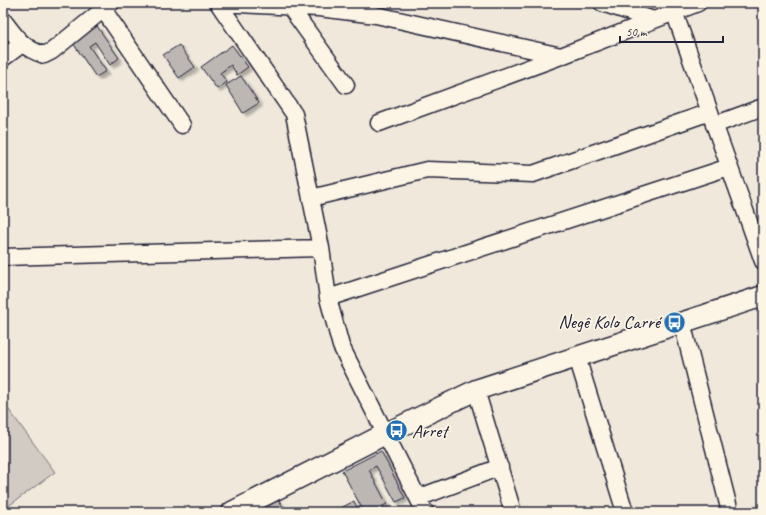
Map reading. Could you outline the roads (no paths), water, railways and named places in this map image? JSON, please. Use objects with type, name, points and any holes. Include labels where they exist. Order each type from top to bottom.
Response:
[{"type":"street","points":[[218,3],[290,7],[318,6],[376,15],[562,56]]},
{"type":"street","points":[[218,3],[294,114],[321,248],[328,298],[341,346],[421,505],[500,467]]},
{"type":"street","points":[[602,3],[654,20]]},
{"type":"street","points":[[379,123],[562,56],[654,20],[672,8],[698,3]]},
{"type":"street","points":[[3,20],[22,44],[44,55],[52,51],[107,6],[182,125]]},
{"type":"street","points":[[290,7],[346,85]]},
{"type":"street","points":[[672,8],[763,261]]},
{"type":"street","points":[[3,58],[22,44]]},
{"type":"street","points":[[311,198],[427,170],[533,174],[712,119],[763,107]]},
{"type":"street","points":[[328,298],[730,167]]},
{"type":"street","points":[[3,257],[321,248]]},
{"type":"street","points":[[232,512],[385,434],[476,390],[763,296]]},
{"type":"street","points":[[682,322],[730,512]]},
{"type":"street","points":[[577,357],[625,512]]},
{"type":"street","points":[[476,390],[513,512]]},
{"type":"place","name":"Negê Kolo Carré","points":[[675,322]]},
{"type":"place","name":"Arret","points":[[396,431]]}]
